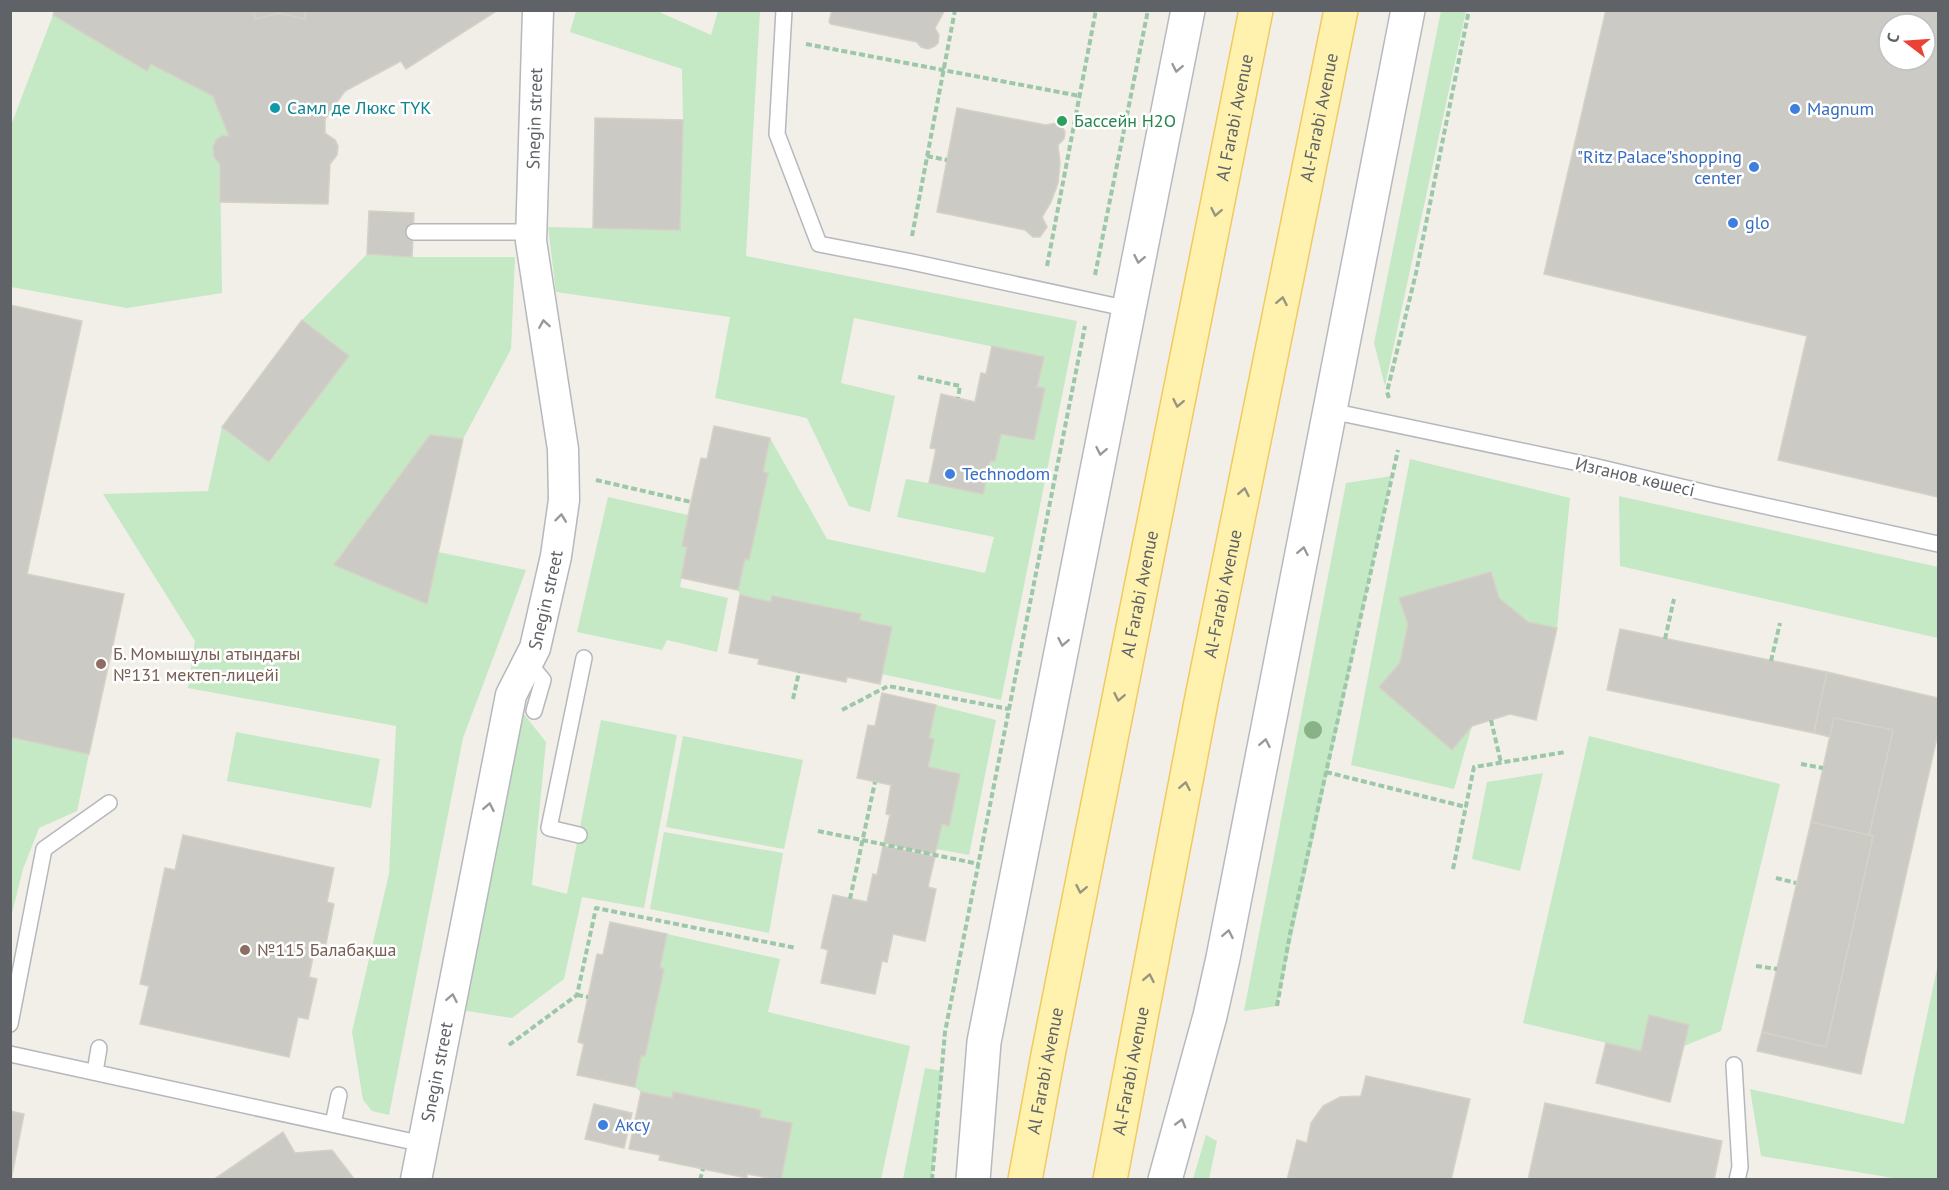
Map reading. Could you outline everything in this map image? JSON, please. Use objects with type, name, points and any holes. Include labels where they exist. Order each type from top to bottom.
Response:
[{"type":"main road","points":[[973,1179],[984,1042],[1188,10]]},
{"type":"main road","name":"Al Farabi Avenue","points":[[1025,1179],[1257,10]]},
{"type":"main road","name":"Al-Farabi Avenue","points":[[1110,1179],[1206,678],[1341,10]]},
{"type":"main road","points":[[1165,1179],[1210,1016],[1223,958],[1408,10]]},
{"type":"street","name":"Snegin street","points":[[416,1179],[512,695],[535,648],[556,556],[564,500],[563,449],[531,241],[538,10]]},
{"type":"lane","points":[[784,10],[777,134],[819,243],[1129,309]]},
{"type":"lane","points":[[414,232],[532,232]]},
{"type":"lane","name":"Изганов көшесі","points":[[1331,411],[1593,466],[1938,544]]},
{"type":"lane","points":[[579,835],[549,828],[584,657]]},
{"type":"lane","points":[[528,662],[543,680],[534,711]]},
{"type":"lane","points":[[10,1024],[44,849],[109,803]]},
{"type":"lane","points":[[95,1072],[99,1048]]},
{"type":"lane","points":[[10,1054],[423,1144]]},
{"type":"lane","points":[[1734,1065],[1740,1167],[1737,1179]]},
{"type":"lane","points":[[333,1124],[339,1095]]},
{"type":"path","points":[[908,261],[955,10]]},
{"type":"path","points":[[1042,290],[1096,10]]},
{"type":"path","points":[[932,1179],[945,1032],[1148,10]]},
{"type":"path","points":[[1395,425],[1388,392],[1416,273],[1469,10]]},
{"type":"path","points":[[782,39],[1080,96]]},
{"type":"path","points":[[927,156],[947,160]]},
{"type":"path","points":[[918,377],[960,386],[958,398]]},
{"type":"path","points":[[1277,1006],[1290,934],[1399,444]]},
{"type":"path","points":[[596,480],[691,502]]},
{"type":"path","points":[[1665,639],[1674,599]]},
{"type":"path","points":[[1771,661],[1780,623]]},
{"type":"path","points":[[793,699],[799,672]]},
{"type":"path","points":[[842,710],[888,686],[1009,709]]},
{"type":"path","points":[[1491,720],[1502,763]]},
{"type":"path","points":[[1453,869],[1474,767],[1566,752]]},
{"type":"path","points":[[1801,764],[1823,768]]},
{"type":"path","points":[[1326,772],[1466,807]]},
{"type":"path","points":[[850,898],[875,782]]},
{"type":"path","points":[[818,831],[979,864]]},
{"type":"path","points":[[1776,878],[1796,883]]},
{"type":"path","points":[[509,1045],[577,995],[596,908],[796,948]]},
{"type":"path","points":[[1756,966],[1777,969]]},
{"type":"path","points":[[577,995],[588,997]]},
{"type":"path","points":[[700,1179],[702,1169]]},
{"type":"green space","points":[[576,11],[657,11],[711,35],[718,11],[760,11],[746,256],[1077,321],[1001,700],[882,674],[892,627],[859,620],[861,615],[772,597],[771,602],[740,595],[738,590],[745,559],[749,560],[767,473],[763,472],[770,438],[827,539],[985,573],[994,537],[897,517],[906,479],[983,493],[990,461],[995,461],[1001,434],[1034,440],[1045,389],[1037,387],[1043,357],[854,318],[841,383],[895,396],[870,512],[849,506],[807,418],[715,398],[730,317],[556,292],[548,227],[680,230],[682,69],[570,32]]},
{"type":"green space","points":[[1441,11],[1466,11],[1385,386],[1374,343]]},
{"type":"green space","points":[[53,15],[147,71],[151,64],[213,96],[229,136],[218,139],[213,150],[220,164],[222,293],[127,308],[11,287],[10,128]]},
{"type":"green space","points":[[367,254],[412,257],[515,257],[511,349],[463,439],[430,435],[334,565],[427,603],[438,552],[526,570],[463,738],[389,1115],[372,1111],[363,1100],[352,1032],[389,874],[396,726],[188,688],[195,641],[103,494],[208,491],[222,427],[270,462],[349,356],[302,320]]},
{"type":"green space","points":[[1410,459],[1570,498],[1557,628],[1528,622],[1499,598],[1491,572],[1400,599],[1408,624],[1400,663],[1453,749],[1472,726],[1454,789],[1351,765]]},
{"type":"green space","points":[[1392,476],[1277,1006],[1244,1011],[1346,483]]},
{"type":"green space","points":[[1619,496],[1938,567],[1938,638],[1620,566]]},
{"type":"green space","points":[[608,497],[688,515],[682,546],[687,547],[680,587],[728,598],[717,652],[667,640],[662,650],[577,632]]},
{"type":"green space","points":[[936,705],[996,720],[969,855],[936,849],[942,824],[949,826],[960,774],[928,767],[934,739],[929,738]]},
{"type":"green space","points":[[519,708],[546,742],[532,885],[567,894],[601,720],[677,735],[644,908],[582,897],[564,979],[512,1018],[461,1010]]},
{"type":"green space","points":[[236,732],[380,759],[371,808],[227,781]]},
{"type":"green space","points":[[683,736],[803,760],[784,849],[666,827]]},
{"type":"green space","points":[[1589,736],[1780,784],[1721,1031],[1684,1046],[1689,1025],[1649,1015],[1641,1051],[1523,1023]]},
{"type":"green space","points":[[11,737],[89,754],[77,811],[39,828],[23,869],[11,917]]},
{"type":"green space","points":[[1543,773],[1520,871],[1472,859],[1487,782]]},
{"type":"green space","points":[[664,832],[783,853],[769,933],[650,909]]},
{"type":"green space","points":[[667,934],[780,959],[768,1012],[910,1046],[881,1179],[781,1179],[792,1123],[760,1117],[761,1110],[673,1092],[672,1098],[641,1092],[635,1087],[641,1056],[645,1056],[664,969],[660,967]]},
{"type":"green space","points":[[1938,964],[1938,1179],[1899,1179],[1761,1156],[1750,1089],[1904,1124]]},
{"type":"green space","points":[[925,1068],[942,1071],[932,1179],[903,1179]]},
{"type":"green space","points":[[1206,1135],[1217,1141],[1209,1179],[1193,1179]]},
{"type":"building","name":"Самл де Люкс ТҮК","points":[[55,10],[254,10],[255,19],[279,13],[305,19],[305,10],[498,10],[406,69],[401,61],[345,91],[325,119],[325,133],[335,140],[338,146],[337,155],[330,164],[328,204],[220,202],[220,164],[214,157],[213,147],[216,140],[222,136],[229,136],[213,96],[151,64],[147,71],[53,15]]},
{"type":"building","points":[[254,10],[305,10],[305,19],[279,13],[255,19]]},
{"type":"building","points":[[832,10],[945,10],[935,28],[939,35],[938,43],[928,49],[921,47],[917,42],[831,24],[829,22]]},
{"type":"building","name":"\"Ritz Palace\"shopping center","points":[[1606,10],[1938,10],[1938,497],[1778,460],[1807,336],[1544,274]]},
{"type":"building","points":[[957,108],[1046,125],[1057,123],[1063,128],[1064,139],[1058,145],[1060,163],[1058,183],[1042,217],[1047,227],[1040,237],[1033,237],[1025,230],[937,212]]},
{"type":"building","points":[[595,118],[683,120],[680,230],[593,228]]},
{"type":"building","points":[[369,211],[414,213],[412,257],[367,254]]},
{"type":"building","points":[[10,305],[82,321],[27,574],[124,594],[89,754],[10,737]]},
{"type":"building","points":[[302,320],[349,356],[269,462],[222,427]]},
{"type":"building","points":[[992,346],[1044,357],[1037,387],[1045,388],[1034,440],[1001,434],[995,461],[990,461],[983,494],[929,483],[936,449],[930,448],[941,394],[975,402],[981,373],[986,374]]},
{"type":"building","points":[[714,426],[770,438],[763,472],[768,473],[749,560],[745,559],[738,590],[681,578],[687,547],[682,546],[691,502],[701,458],[707,459]]},
{"type":"building","points":[[430,435],[463,439],[427,604],[334,565]]},
{"type":"building","points":[[1491,572],[1499,598],[1528,622],[1557,628],[1536,720],[1510,714],[1472,726],[1452,750],[1379,687],[1400,663],[1408,624],[1399,598]]},
{"type":"building","points":[[740,595],[771,602],[772,596],[861,614],[859,620],[892,627],[880,684],[847,677],[846,682],[758,664],[759,659],[729,653]]},
{"type":"building","points":[[1620,629],[1827,672],[1814,733],[1607,690]]},
{"type":"building","points":[[1827,672],[1938,698],[1938,733],[1861,1074],[1757,1051],[1762,1032],[1826,1047],[1873,836],[1869,835],[1893,730],[1834,718],[1830,737],[1814,733]]},
{"type":"building","points":[[882,693],[936,705],[929,738],[934,739],[928,767],[960,774],[949,826],[942,824],[935,854],[884,843],[890,815],[886,814],[891,785],[857,778],[868,725],[875,726]]},
{"type":"building","points":[[1834,718],[1893,730],[1869,835],[1811,822]]},
{"type":"building","points":[[1811,822],[1873,836],[1826,1047],[1762,1032]]},
{"type":"building","points":[[183,835],[334,868],[327,902],[334,904],[326,944],[316,942],[309,977],[317,979],[308,1019],[298,1017],[289,1057],[140,1024],[149,986],[140,984],[165,868],[175,870]]},
{"type":"building","points":[[883,846],[935,857],[928,887],[936,889],[925,941],[893,934],[887,962],[882,961],[875,994],[821,983],[828,950],[821,948],[833,895],[867,902],[873,874],[877,875]]},
{"type":"building","points":[[610,922],[667,934],[660,967],[664,969],[645,1056],[641,1056],[635,1087],[577,1075],[584,1044],[578,1042],[597,954],[603,955]]},
{"type":"building","points":[[1649,1015],[1689,1025],[1670,1102],[1596,1083],[1606,1043],[1641,1051]]},
{"type":"building","points":[[1366,1076],[1470,1099],[1451,1180],[1287,1180],[1297,1140],[1307,1143],[1311,1123],[1323,1106],[1340,1097],[1361,1096]]},
{"type":"building","points":[[641,1092],[672,1098],[673,1092],[761,1110],[760,1117],[792,1123],[781,1180],[747,1174],[747,1178],[659,1160],[660,1155],[629,1149]]},
{"type":"building","points":[[1545,1103],[1722,1141],[1714,1180],[1528,1180]]},
{"type":"building","points":[[594,1104],[632,1113],[624,1148],[585,1139]]},
{"type":"building","points":[[10,1111],[24,1114],[11,1180],[10,1180]]},
{"type":"building","points":[[283,1132],[295,1153],[332,1150],[355,1180],[213,1180]]},
{"type":"place","name":"Самл де Люкс ТҮК","points":[[275,108]]},
{"type":"place","name":"Magnum","points":[[1795,109]]},
{"type":"place","name":"Бассейн H2O","points":[[1062,121]]},
{"type":"place","name":"\"Ritz Palace\"shopping center","points":[[1754,167]]},
{"type":"place","name":"glo","points":[[1733,223]]},
{"type":"place","name":"Technodom","points":[[950,474]]},
{"type":"place","name":"Б. Момышұлы атындағы №131 мектеп-лицейі","points":[[101,664]]},
{"type":"place","name":"№115 Балабақша","points":[[245,950]]},
{"type":"place","name":"Аксу","points":[[603,1125]]}]
